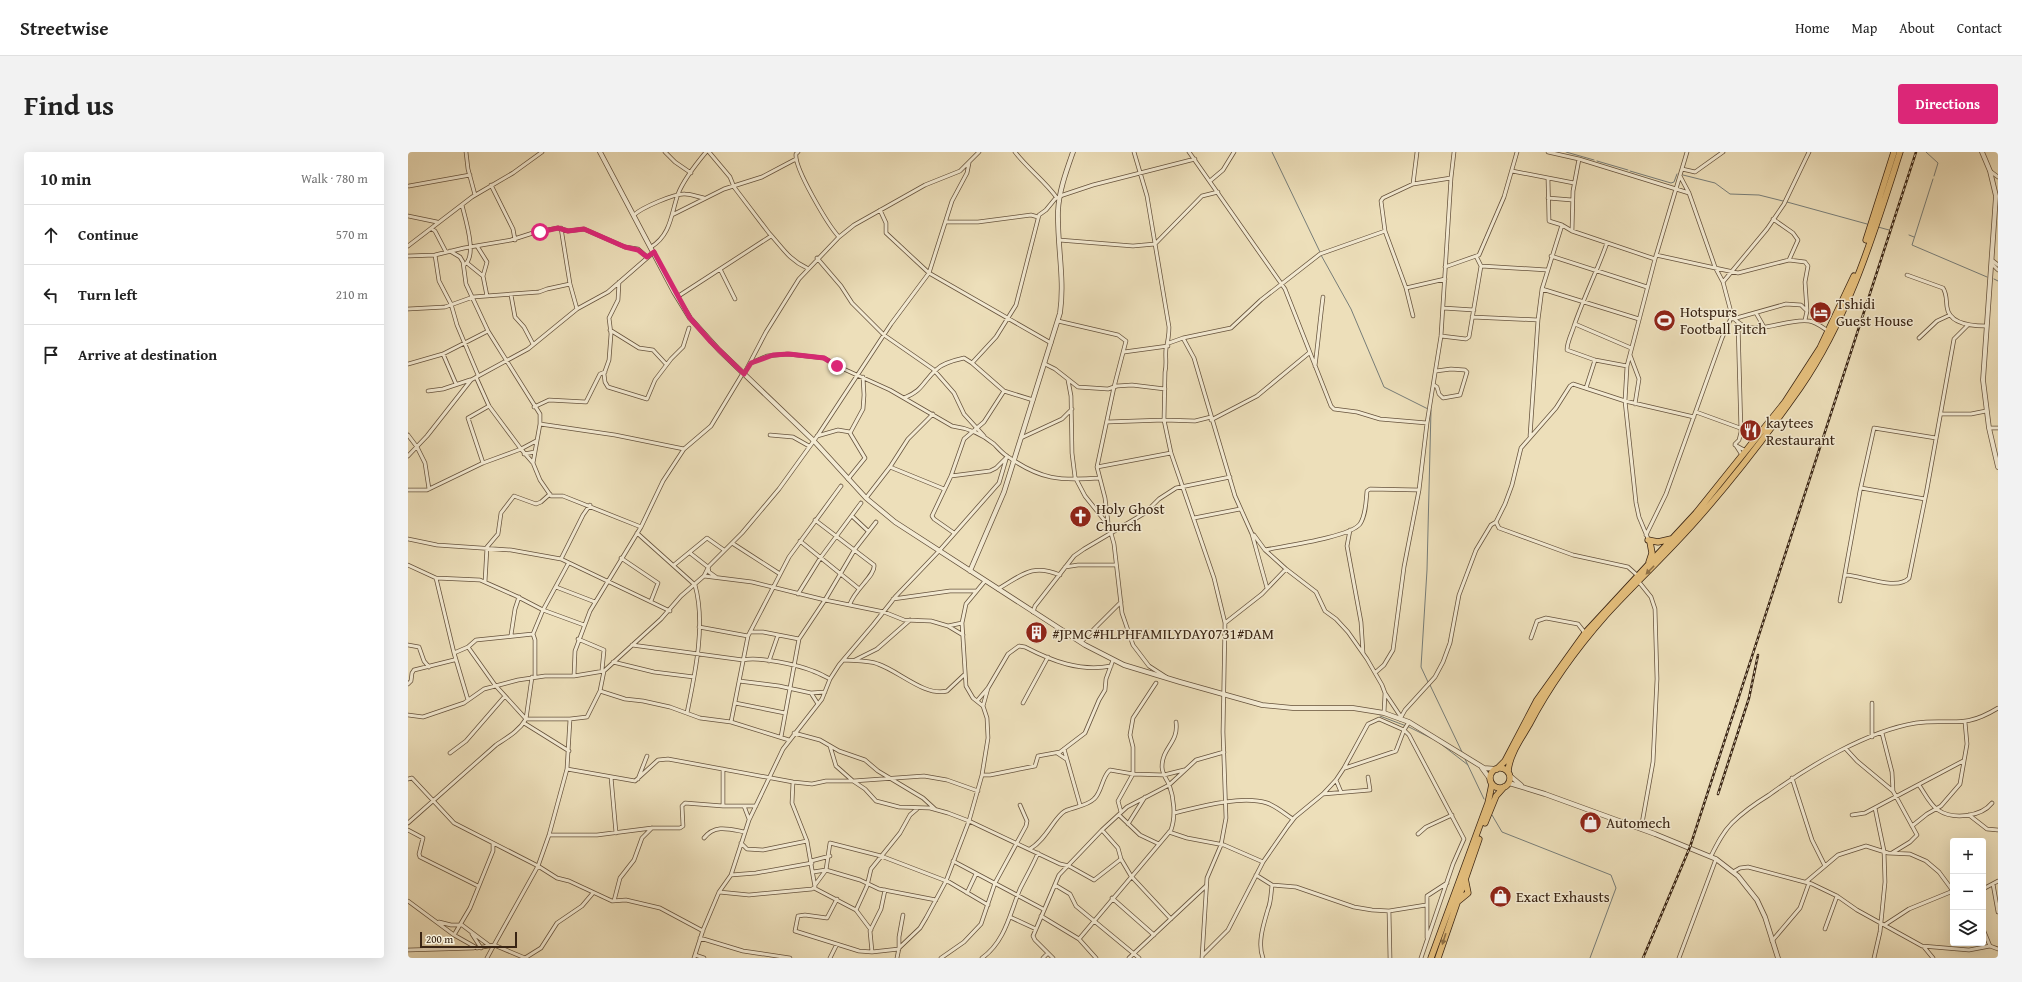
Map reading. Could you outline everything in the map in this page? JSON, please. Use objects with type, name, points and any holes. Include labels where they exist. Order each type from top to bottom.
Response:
[{"type":"highway","points":[[1438,958],[1456,902],[1492,804],[1496,796],[1506,785],[1509,763],[1519,742],[1554,682],[1590,634],[1639,582],[1674,537],[1746,456],[1802,378],[1829,332],[1852,281],[1894,152]]},
{"type":"highway","points":[[1431,958],[1486,809],[1491,773],[1505,761],[1537,700],[1585,633],[1637,575],[1647,565],[1660,556],[1701,515],[1810,373],[1843,313],[1855,283],[1900,152]]},
{"type":"highway","points":[[1647,565],[1652,556],[1648,539],[1663,542],[1674,537]]},
{"type":"highway","points":[[1497,769],[1503,769],[1508,773]]},
{"type":"highway","points":[[1491,781],[1497,788],[1506,785]]},
{"type":"street","points":[[466,152],[475,195]]},
{"type":"street","points":[[408,246],[432,229],[437,222],[475,195],[513,173],[542,152]]},
{"type":"street","points":[[600,152],[677,297],[690,318],[743,374],[813,440],[848,479],[883,514],[1033,612],[1113,660],[1225,696],[1276,707],[1353,708],[1384,713],[1409,722],[1478,764],[1490,769],[1497,769]]},
{"type":"street","points":[[665,152],[675,162],[691,173]]},
{"type":"street","points":[[651,247],[663,238],[678,194],[706,152]]},
{"type":"street","points":[[709,152],[730,177],[734,187],[771,236],[791,259],[807,268]]},
{"type":"street","points":[[797,152],[796,159],[813,197],[839,237]]},
{"type":"street","points":[[574,676],[574,655],[578,639],[584,625],[595,602],[641,527],[663,481],[684,449],[712,426],[751,363],[766,332],[807,268],[839,237],[854,225],[932,181],[956,173],[969,163],[979,152]]},
{"type":"street","points":[[1016,152],[1033,173],[1049,186],[1058,197]]},
{"type":"street","points":[[970,571],[1004,492],[1058,321],[1062,287],[1058,197],[1073,152]]},
{"type":"street","points":[[1134,152],[1139,174],[1148,196],[1161,274],[1168,345],[1164,420],[1171,452],[1184,486],[1225,623],[1224,752],[1226,818],[1221,844],[1210,869],[1206,886],[1203,957]]},
{"type":"street","points":[[1189,152],[1218,192],[1290,299],[1332,408],[1357,412],[1380,419],[1427,423]]},
{"type":"street","points":[[1210,181],[1223,170],[1234,152]]},
{"type":"street","points":[[1413,184],[1417,152]]},
{"type":"street","points":[[1376,672],[1384,665],[1393,650],[1404,567],[1419,490],[1427,423],[1441,336],[1454,152]]},
{"type":"street","points":[[1445,267],[1476,256],[1480,252],[1504,197],[1517,152]]},
{"type":"street","points":[[1548,152],[1579,159],[1689,193]]},
{"type":"street","points":[[1660,556],[1648,539],[1639,517],[1636,503],[1625,401],[1627,366],[1656,254],[1687,152]]},
{"type":"street","points":[[1682,170],[1695,172],[1723,152]]},
{"type":"street","points":[[1723,282],[1767,229],[1784,204],[1809,152]]},
{"type":"street","points":[[1982,152],[1990,171],[1997,207],[1986,326],[1983,380],[1986,411],[1998,467]]},
{"type":"street","points":[[672,215],[704,198],[744,182],[762,177],[796,159]]},
{"type":"street","points":[[972,363],[988,346],[1008,319],[1019,296],[1038,217],[1058,197],[1093,185],[1195,159]]},
{"type":"street","points":[[1572,231],[1572,200],[1579,159]]},
{"type":"street","points":[[408,715],[423,717],[468,700],[480,691],[495,685],[533,677],[574,676],[603,670],[670,611],[681,596],[704,576],[708,568],[724,550],[754,521],[817,436],[884,334],[929,273],[952,201],[963,180],[969,163]]},
{"type":"street","points":[[1512,171],[1574,183]]},
{"type":"street","points":[[1990,171],[1998,177]]},
{"type":"street","points":[[956,173],[963,180]]},
{"type":"street","points":[[409,186],[470,175]]},
{"type":"street","points":[[1680,176],[1689,193],[1715,267],[1723,282],[1733,318],[1738,323],[1749,328],[1764,328],[1805,320],[1817,323],[1829,332]]},
{"type":"street","points":[[1413,316],[1406,288],[1385,230],[1381,203],[1383,198],[1413,184],[1451,178]]},
{"type":"street","points":[[1548,179],[1547,219],[1551,222],[1562,225],[1572,231],[1655,259]]},
{"type":"street","points":[[491,185],[513,229],[515,240]]},
{"type":"street","points":[[1059,240],[1133,246],[1156,244],[1202,196],[1208,193],[1218,192]]},
{"type":"street","points":[[634,215],[645,206],[662,202],[678,194],[704,198]]},
{"type":"street","points":[[1548,198],[1572,200]]},
{"type":"street","points":[[462,205],[471,253],[466,264],[465,279],[488,331],[534,407],[540,414],[540,424],[533,463]]},
{"type":"street","points":[[880,210],[886,223],[886,233],[929,273],[1008,319],[1052,342]]},
{"type":"street","points":[[946,222],[978,222],[1031,215],[1038,217]]},
{"type":"street","points":[[408,216],[437,222]]},
{"type":"street","points":[[1773,219],[1793,233],[1798,240],[1789,260]]},
{"type":"street","points":[[1530,436],[1538,320],[1542,289],[1551,256],[1562,225]]},
{"type":"street","points":[[561,228],[570,284],[577,309]]},
{"type":"street","points":[[408,256],[435,255],[470,247],[515,240],[536,232],[561,228],[568,231],[584,229],[625,247],[638,250],[647,257]]},
{"type":"street","points":[[432,229],[435,231],[448,252],[460,257],[466,264],[483,276]]},
{"type":"street","points":[[1124,352],[1168,345],[1183,338],[1231,328],[1261,300],[1320,254],[1385,230]]},
{"type":"street","points":[[677,297],[771,236]]},
{"type":"street","points":[[1607,243],[1597,271],[1591,280],[1583,301],[1567,350],[1595,360],[1627,366]]},
{"type":"street","points":[[477,246],[487,262],[483,276],[487,296]]},
{"type":"street","points":[[428,391],[443,389],[470,380],[507,362],[534,344],[577,309],[592,302],[619,282],[654,252]]},
{"type":"street","points":[[1656,254],[1738,273],[1789,260],[1802,261],[1808,266],[1805,282],[1807,311],[1805,320]]},
{"type":"street","points":[[435,255],[438,277],[451,304],[489,406],[524,454],[533,463],[540,480],[550,494],[554,497],[563,496],[590,505],[641,527]]},
{"type":"street","points":[[1441,336],[1468,338],[1481,266],[1476,256]]},
{"type":"street","points":[[1551,256],[1647,287]]},
{"type":"street","points":[[817,258],[838,281],[852,303],[884,334],[935,371],[939,378],[954,393],[964,414],[985,437],[1007,457],[1015,460],[1028,469],[1061,480],[1099,478]]},
{"type":"street","points":[[1992,261],[1998,265]]},
{"type":"street","points":[[1992,261],[1993,266],[1998,270]]},
{"type":"street","points":[[1481,266],[1547,270]]},
{"type":"street","points":[[720,269],[735,299]]},
{"type":"street","points":[[1907,275],[1943,288],[1950,315],[1968,325],[1986,326]]},
{"type":"street","points":[[1406,288],[1445,279]]},
{"type":"street","points":[[619,282],[618,300],[609,318],[609,364],[605,372],[605,382],[608,387],[646,399],[649,397],[655,380],[666,364],[683,347],[689,328]]},
{"type":"street","points":[[408,309],[440,307],[473,298],[487,296],[540,292],[570,284]]},
{"type":"street","points":[[1542,289],[1638,319]]},
{"type":"street","points":[[511,295],[515,317],[524,327],[534,344]]},
{"type":"street","points":[[1315,366],[1320,333],[1319,316],[1323,296]]},
{"type":"street","points":[[1648,539],[1666,494],[1722,338],[1733,318],[1794,303],[1801,304],[1807,311]]},
{"type":"street","points":[[1443,308],[1474,310]]},
{"type":"street","points":[[1756,313],[1764,328]]},
{"type":"street","points":[[1919,338],[1937,321],[1950,315]]},
{"type":"street","points":[[1472,317],[1538,320]]},
{"type":"street","points":[[1058,321],[1122,336],[1126,341],[1114,387],[1097,467],[1105,498],[1108,522],[1112,532],[1123,616],[1133,645],[1149,666],[1169,679]]},
{"type":"street","points":[[1738,323],[1740,436],[1735,445],[1746,456]]},
{"type":"street","points":[[1575,324],[1631,348]]},
{"type":"street","points":[[1846,575],[1896,585],[1907,580],[1910,575],[1954,339],[1968,325]]},
{"type":"street","points":[[610,330],[639,348],[653,350],[666,364]]},
{"type":"street","points":[[408,364],[443,354],[488,331]]},
{"type":"street","points":[[1183,338],[1196,364],[1211,418],[1240,509],[1252,534],[1267,588]]},
{"type":"street","points":[[1630,353],[1639,379],[1635,404]]},
{"type":"street","points":[[443,354],[456,384]]},
{"type":"street","points":[[751,363],[767,356],[789,354],[824,358],[837,366],[858,374],[904,398],[952,426],[973,431],[985,437]]},
{"type":"street","points":[[1107,422],[1164,420],[1195,421],[1211,418],[1257,396],[1310,354]]},
{"type":"street","points":[[904,398],[920,390],[935,371],[942,366],[965,358],[1004,390],[1033,400]]},
{"type":"street","points":[[1586,388],[1595,360]]},
{"type":"street","points":[[1045,364],[1057,371],[1077,387],[1108,389],[1132,385],[1165,389]]},
{"type":"street","points":[[1434,385],[1437,387],[1442,398],[1460,395],[1467,372],[1465,370],[1451,369],[1436,371]]},
{"type":"street","points":[[534,407],[550,400],[585,403],[600,374],[605,372]]},
{"type":"street","points":[[850,432],[863,409],[863,377]]},
{"type":"street","points":[[408,456],[417,447],[470,380]]},
{"type":"street","points":[[1068,380],[1071,392],[1072,453],[1076,480],[1085,496],[1108,522]]},
{"type":"street","points":[[1401,718],[1427,684],[1431,682],[1443,662],[1450,643],[1459,595],[1476,550],[1496,522],[1512,485],[1521,448],[1530,436],[1545,422],[1571,384],[1635,404],[1694,416]]},
{"type":"street","points":[[1071,392],[1077,387]]},
{"type":"street","points":[[954,533],[932,517],[951,476],[964,439],[984,422],[1004,390]]},
{"type":"street","points":[[483,463],[468,418],[489,406]]},
{"type":"street","points":[[1021,438],[1062,419],[1072,409]]},
{"type":"street","points":[[1941,414],[1971,414],[1986,411]]},
{"type":"street","points":[[1696,412],[1740,428]]},
{"type":"street","points":[[866,498],[890,467],[908,439],[933,414]]},
{"type":"street","points":[[540,424],[615,435],[684,449]]},
{"type":"street","points":[[1840,601],[1874,428],[1936,438]]},
{"type":"street","points":[[1989,428],[1998,428]]},
{"type":"street","points":[[817,436],[838,430],[850,432]]},
{"type":"street","points":[[848,479],[865,458],[850,432]]},
{"type":"street","points":[[408,435],[417,447],[425,463],[426,479],[429,489]]},
{"type":"street","points":[[770,435],[793,437],[809,446]]},
{"type":"street","points":[[408,490],[418,491],[429,489],[483,463],[521,449],[536,441]]},
{"type":"street","points":[[524,454],[535,452]]},
{"type":"street","points":[[1097,467],[1171,452]]},
{"type":"street","points":[[951,476],[990,471],[996,468],[1007,457]]},
{"type":"street","points":[[704,958],[694,957],[703,930],[719,892],[730,875],[749,820],[789,740],[818,704],[826,692],[830,679],[844,660],[893,599],[939,551],[999,483],[1007,457]]},
{"type":"street","points":[[890,467],[944,489]]},
{"type":"street","points":[[1033,612],[1035,606],[1077,553],[1145,513],[1171,491],[1184,486],[1230,477]]},
{"type":"street","points":[[731,722],[748,636],[780,574],[800,541],[841,486]]},
{"type":"street","points":[[1861,488],[1925,499]]},
{"type":"street","points":[[1265,550],[1333,537],[1350,530],[1360,523],[1368,489],[1419,490]]},
{"type":"street","points":[[485,582],[487,547],[498,534],[501,513],[512,497],[516,496],[536,504],[541,502],[550,494]]},
{"type":"street","points":[[798,594],[821,557],[861,503]]},
{"type":"street","points":[[561,560],[582,515],[590,505]]},
{"type":"street","points":[[1194,518],[1240,509]]},
{"type":"street","points":[[852,516],[868,531]]},
{"type":"street","points":[[815,520],[837,535],[872,563],[875,568],[871,576],[858,588],[850,604]]},
{"type":"street","points":[[781,738],[799,639],[825,600],[855,550],[876,522]]},
{"type":"street","points":[[1496,522],[1499,528],[1521,538],[1572,555],[1628,567],[1637,575]]},
{"type":"street","points":[[1350,530],[1347,546],[1361,622],[1364,653]]},
{"type":"street","points":[[637,533],[695,585],[699,600],[698,653],[687,713]]},
{"type":"street","points":[[1252,534],[1265,550],[1286,569],[1316,592],[1325,611],[1341,624],[1364,653],[1376,672],[1385,693],[1401,718]]},
{"type":"street","points":[[674,566],[707,538],[724,550]]},
{"type":"street","points":[[408,539],[437,545],[487,547],[561,560],[670,611]]},
{"type":"street","points":[[800,541],[858,588]]},
{"type":"street","points":[[732,543],[780,574]]},
{"type":"street","points":[[690,553],[716,577]]},
{"type":"street","points":[[621,558],[658,582],[651,601]]},
{"type":"street","points":[[408,822],[434,801],[496,745],[513,735],[524,723],[533,677],[533,634],[543,610],[568,564]]},
{"type":"street","points":[[408,565],[436,578],[476,579],[485,582],[519,597],[543,610],[584,625]]},
{"type":"street","points":[[1066,568],[1078,565],[1116,565]]},
{"type":"street","points":[[998,589],[1036,569],[1046,569],[1060,575]]},
{"type":"street","points":[[1225,623],[1254,602],[1286,569]]},
{"type":"street","points":[[704,576],[745,581],[884,612],[901,619],[926,620],[948,626],[963,635]]},
{"type":"street","points":[[436,578],[454,653],[454,660],[468,700]]},
{"type":"street","points":[[983,706],[977,702],[969,692],[964,675],[962,623],[966,604],[985,581]]},
{"type":"street","points":[[1639,582],[1651,597],[1656,609],[1657,664],[1653,762],[1641,829]]},
{"type":"street","points":[[556,587],[595,602]]},
{"type":"street","points":[[893,599],[950,591],[976,591]]},
{"type":"street","points":[[511,635],[514,609],[519,597]]},
{"type":"street","points":[[1081,642],[1121,602]]},
{"type":"street","points":[[1531,638],[1537,621],[1546,618],[1578,624],[1585,633]]},
{"type":"street","points":[[853,661],[877,649],[910,620]]},
{"type":"street","points":[[948,626],[962,623]]},
{"type":"street","points":[[698,627],[748,636]]},
{"type":"street","points":[[750,632],[799,639]]},
{"type":"street","points":[[454,653],[468,647],[476,640],[511,635],[533,634]]},
{"type":"street","points":[[769,662],[778,635]]},
{"type":"street","points":[[468,647],[495,685],[526,718],[584,719],[589,715],[600,691],[604,650],[578,639]]},
{"type":"street","points":[[408,645],[419,648],[424,661],[429,667]]},
{"type":"street","points":[[632,645],[743,660],[749,658],[814,671],[830,679]]},
{"type":"street","points":[[977,702],[988,688],[1008,654],[1017,647],[1025,647],[1083,669],[1099,669],[1111,666]]},
{"type":"street","points":[[1023,702],[1048,657]]},
{"type":"street","points":[[408,684],[411,681],[413,671],[454,660]]},
{"type":"street","points":[[844,660],[877,663],[922,688],[933,691],[947,691],[964,675]]},
{"type":"street","points":[[982,775],[990,775],[1035,766],[1038,756],[1057,753],[1085,733],[1099,700],[1105,690],[1106,679],[1113,660]]},
{"type":"street","points":[[423,668],[424,661]]},
{"type":"street","points":[[612,662],[654,672],[694,677]]},
{"type":"street","points":[[739,681],[789,688],[811,693],[826,692]]},
{"type":"street","points":[[1156,683],[1133,718],[1130,735],[1133,747],[1133,774],[1118,801],[1120,813],[1128,824],[1140,835],[1159,844]]},
{"type":"street","points":[[837,899],[827,918],[811,915],[799,916],[794,929],[796,932],[859,951],[872,952],[899,949],[920,928],[946,881],[969,821],[978,791],[988,738],[987,718],[983,706],[988,688]]},
{"type":"street","points":[[600,691],[625,699],[643,701],[710,720],[731,722],[789,740]]},
{"type":"street","points":[[811,693],[818,704]]},
{"type":"street","points":[[1384,713],[1385,693]]},
{"type":"street","points":[[450,754],[466,741],[505,696]]},
{"type":"street","points":[[735,703],[785,713]]},
{"type":"street","points":[[1872,703],[1872,737]]},
{"type":"street","points":[[1711,856],[1733,822],[1792,778],[1846,749],[1882,733],[1916,723],[1964,722],[1979,718],[1998,708]]},
{"type":"street","points":[[487,958],[492,945],[538,866],[549,835],[567,768],[570,719]]},
{"type":"street","points":[[1203,957],[1228,930],[1263,862],[1293,820],[1323,794],[1336,780],[1371,721],[1376,719],[1384,720],[1404,730],[1409,735],[1464,840],[1447,883],[1421,958]]},
{"type":"street","points":[[1079,939],[1172,827],[1174,813],[1169,785],[1164,775],[1162,766],[1165,751],[1177,735],[1176,722]]},
{"type":"street","points":[[1344,768],[1396,751],[1404,730],[1409,722]]},
{"type":"street","points":[[1912,826],[1927,814],[1937,809],[1960,784],[1967,741],[1964,722]]},
{"type":"street","points":[[524,723],[569,751]]},
{"type":"street","points":[[794,733],[820,740],[830,746],[865,760],[873,768],[916,793],[936,809],[969,821],[1060,864],[1068,866],[1094,880],[1121,859]]},
{"type":"street","points":[[1882,733],[1892,772],[1893,790],[1917,835],[1906,848],[1908,854]]},
{"type":"street","points":[[830,746],[836,766],[865,789],[876,801],[899,807],[936,809]]},
{"type":"street","points":[[1064,749],[1066,759],[1071,768],[1080,805]]},
{"type":"street","points":[[1846,749],[1856,761],[1893,790]]},
{"type":"street","points":[[1053,958],[1033,938],[1043,909],[1059,875],[1120,813],[1146,796],[1169,785],[1196,760],[1224,752]]},
{"type":"street","points":[[1057,753],[1066,759]]},
{"type":"street","points":[[638,780],[647,756]]},
{"type":"street","points":[[567,768],[633,781],[638,780],[658,760],[690,762],[769,778],[812,784],[924,776],[947,780],[978,791]]},
{"type":"street","points":[[1852,815],[1865,813],[1963,761]]},
{"type":"street","points":[[1478,764],[1491,781]]},
{"type":"street","points":[[723,769],[723,806]]},
{"type":"street","points":[[1030,849],[1040,842],[1065,811],[1094,799],[1106,774],[1110,770],[1133,774],[1164,775],[1186,769]]},
{"type":"street","points":[[1508,773],[1523,786]]},
{"type":"street","points":[[611,777],[616,833]]},
{"type":"street","points":[[1323,794],[1370,790],[1368,777]]},
{"type":"street","points":[[408,779],[412,778],[454,823],[538,866],[557,878],[569,880],[593,893],[614,901],[626,900],[660,908],[703,930]]},
{"type":"street","points":[[1792,778],[1812,840],[1825,866]]},
{"type":"street","points":[[1336,780],[1340,792]]},
{"type":"street","points":[[793,782],[792,803],[807,841],[813,872],[814,887]]},
{"type":"street","points":[[1506,785],[1523,786],[1641,829],[1716,859],[1733,872],[1745,884],[1756,900],[1765,917],[1778,958]]},
{"type":"street","points":[[1919,785],[1937,809],[1957,816],[1984,811],[1992,803]]},
{"type":"street","points":[[1128,824],[1146,796]]},
{"type":"street","points":[[1174,813],[1205,804],[1226,802],[1267,803],[1293,820]]},
{"type":"street","points":[[549,835],[616,833],[652,828],[681,828],[682,806],[685,803],[723,806],[756,806]]},
{"type":"street","points":[[941,958],[959,946],[979,927],[995,884],[1027,824],[1020,805]]},
{"type":"street","points":[[744,806],[749,820]]},
{"type":"street","points":[[1874,958],[1881,922],[1884,882],[1884,851],[1875,808]]},
{"type":"street","points":[[856,910],[868,884],[870,872],[900,833],[910,815],[917,809]]},
{"type":"street","points":[[1418,834],[1426,827],[1452,815]]},
{"type":"street","points":[[1968,815],[1987,829],[1998,830]]},
{"type":"street","points":[[614,901],[620,878],[634,860],[644,835],[652,828]]},
{"type":"street","points":[[704,838],[710,831],[716,829],[745,832]]},
{"type":"street","points":[[408,830],[423,838],[419,854],[420,857],[478,886]]},
{"type":"street","points":[[641,830],[644,835]]},
{"type":"street","points":[[1102,830],[1118,848],[1121,859],[1131,876],[1171,919]]},
{"type":"street","points":[[1169,832],[1187,838],[1221,844],[1263,862]]},
{"type":"street","points":[[741,843],[747,849],[763,850],[807,841]]},
{"type":"street","points":[[1892,853],[1910,842]]},
{"type":"street","points":[[814,887],[826,870],[830,856],[830,843],[881,856],[946,881],[988,905]]},
{"type":"street","points":[[454,935],[462,925],[492,851],[493,844]]},
{"type":"street","points":[[492,851],[498,846]]},
{"type":"street","points":[[1772,941],[1799,910],[1807,882],[1838,855],[1857,848],[1869,846],[1892,853],[1908,854],[1926,861],[1950,887]]},
{"type":"street","points":[[982,958],[989,954],[999,941],[1021,888],[1038,853]]},
{"type":"street","points":[[730,875],[756,873],[811,862],[830,856]]},
{"type":"street","points":[[1679,958],[1716,859]]},
{"type":"street","points":[[953,861],[1043,909]]},
{"type":"street","points":[[1733,872],[1740,868],[1748,867],[1807,882],[1837,896],[1857,910],[1886,924],[1924,947],[1933,958]]},
{"type":"street","points":[[813,872],[826,870],[886,890],[936,900]]},
{"type":"street","points":[[967,893],[976,874]]},
{"type":"street","points":[[1256,876],[1272,885],[1305,889],[1354,907],[1389,911],[1426,905]]},
{"type":"street","points":[[1986,888],[1998,881]]},
{"type":"street","points":[[1427,940],[1426,905],[1428,894],[1447,883]]},
{"type":"street","points":[[1993,884],[1998,912]]},
{"type":"street","points":[[1263,958],[1263,925],[1269,908],[1272,885]]},
{"type":"street","points":[[1055,886],[1071,896],[1076,906],[1139,958]]},
{"type":"street","points":[[1129,958],[1206,886]]},
{"type":"street","points":[[719,892],[749,895],[814,887],[856,910],[871,930]]},
{"type":"street","points":[[872,952],[869,938],[881,908],[886,890]]},
{"type":"street","points":[[1886,924],[1909,909],[1950,892]]},
{"type":"street","points":[[437,922],[451,925],[462,925],[471,933],[492,945],[525,958],[541,948],[557,923],[582,906],[593,893]]},
{"type":"street","points":[[1825,929],[1837,896]]},
{"type":"street","points":[[1112,898],[1154,935]]},
{"type":"street","points":[[408,901],[454,935],[477,948]]},
{"type":"street","points":[[1389,911],[1390,958]]},
{"type":"street","points":[[897,958],[899,949],[898,937],[903,915]]},
{"type":"street","points":[[1041,916],[1079,939],[1096,958]]},
{"type":"street","points":[[1010,917],[1036,929]]},
{"type":"street","points":[[471,933],[481,948]]},
{"type":"street","points":[[1986,936],[1990,946]]},
{"type":"street","points":[[700,938],[744,951],[790,958]]},
{"type":"street","points":[[830,958],[837,944]]},
{"type":"street","points":[[408,950],[481,948],[492,945]]},
{"type":"street","points":[[1924,947],[1969,950],[1990,946],[1998,949]]},
{"type":"street","points":[[1043,958],[1048,953]]},
{"type":"waterway","points":[[1272,152],[1320,252]]},
{"type":"waterway","points":[[1566,152],[1594,160]]},
{"type":"waterway","points":[[1926,152],[1938,163],[1934,176]]},
{"type":"waterway","points":[[1597,161],[1628,170]]},
{"type":"waterway","points":[[1630,171],[1671,183],[1674,182],[1677,174]]},
{"type":"waterway","points":[[1683,175],[1715,183],[1730,194],[1759,195],[1783,201]]},
{"type":"waterway","points":[[1933,179],[1912,245],[1987,277]]},
{"type":"waterway","points":[[1787,202],[1867,224]]},
{"type":"waterway","points":[[1878,227],[1889,230]]},
{"type":"waterway","points":[[1909,235],[1914,237]]},
{"type":"waterway","points":[[1321,255],[1351,309],[1384,387],[1428,409]]},
{"type":"waterway","points":[[1994,279],[1998,281]]},
{"type":"waterway","points":[[1428,682],[1421,667],[1427,570],[1431,410]]},
{"type":"waterway","points":[[1430,685],[1462,752]]},
{"type":"waterway","points":[[1380,716],[1409,727],[1431,738]]},
{"type":"waterway","points":[[1437,741],[1468,765]]},
{"type":"waterway","points":[[1465,759],[1484,799]]},
{"type":"waterway","points":[[1492,815],[1502,832],[1611,875],[1616,888],[1590,958]]},
{"type":"railway","points":[[1643,958],[1690,847],[1916,152]]},
{"type":"railway","points":[[1718,794],[1749,698],[1758,655]]},
{"type":"place","name":"Tshidi Guest House","points":[[1821,312]]},
{"type":"place","name":"Hotspurs Football Pitch","points":[[1664,320]]},
{"type":"place","name":"kaytees Restaurant","points":[[1751,431]]},
{"type":"place","name":"Holy Ghost Church","points":[[1081,517]]},
{"type":"place","name":"#JPMC#HLPHFAMILYDAY0731#DAM","points":[[1036,633]]},
{"type":"place","name":"Automech","points":[[1590,822]]},
{"type":"place","name":"Exact Exhausts","points":[[1501,896]]},
{"type":"route","points":[[540,232],[558,228],[566,231],[584,229],[610,242],[641,251],[647,257],[654,252],[674,292],[690,318],[711,342],[744,374],[751,363],[763,357],[773,355],[789,354],[824,358],[837,366]]}]
